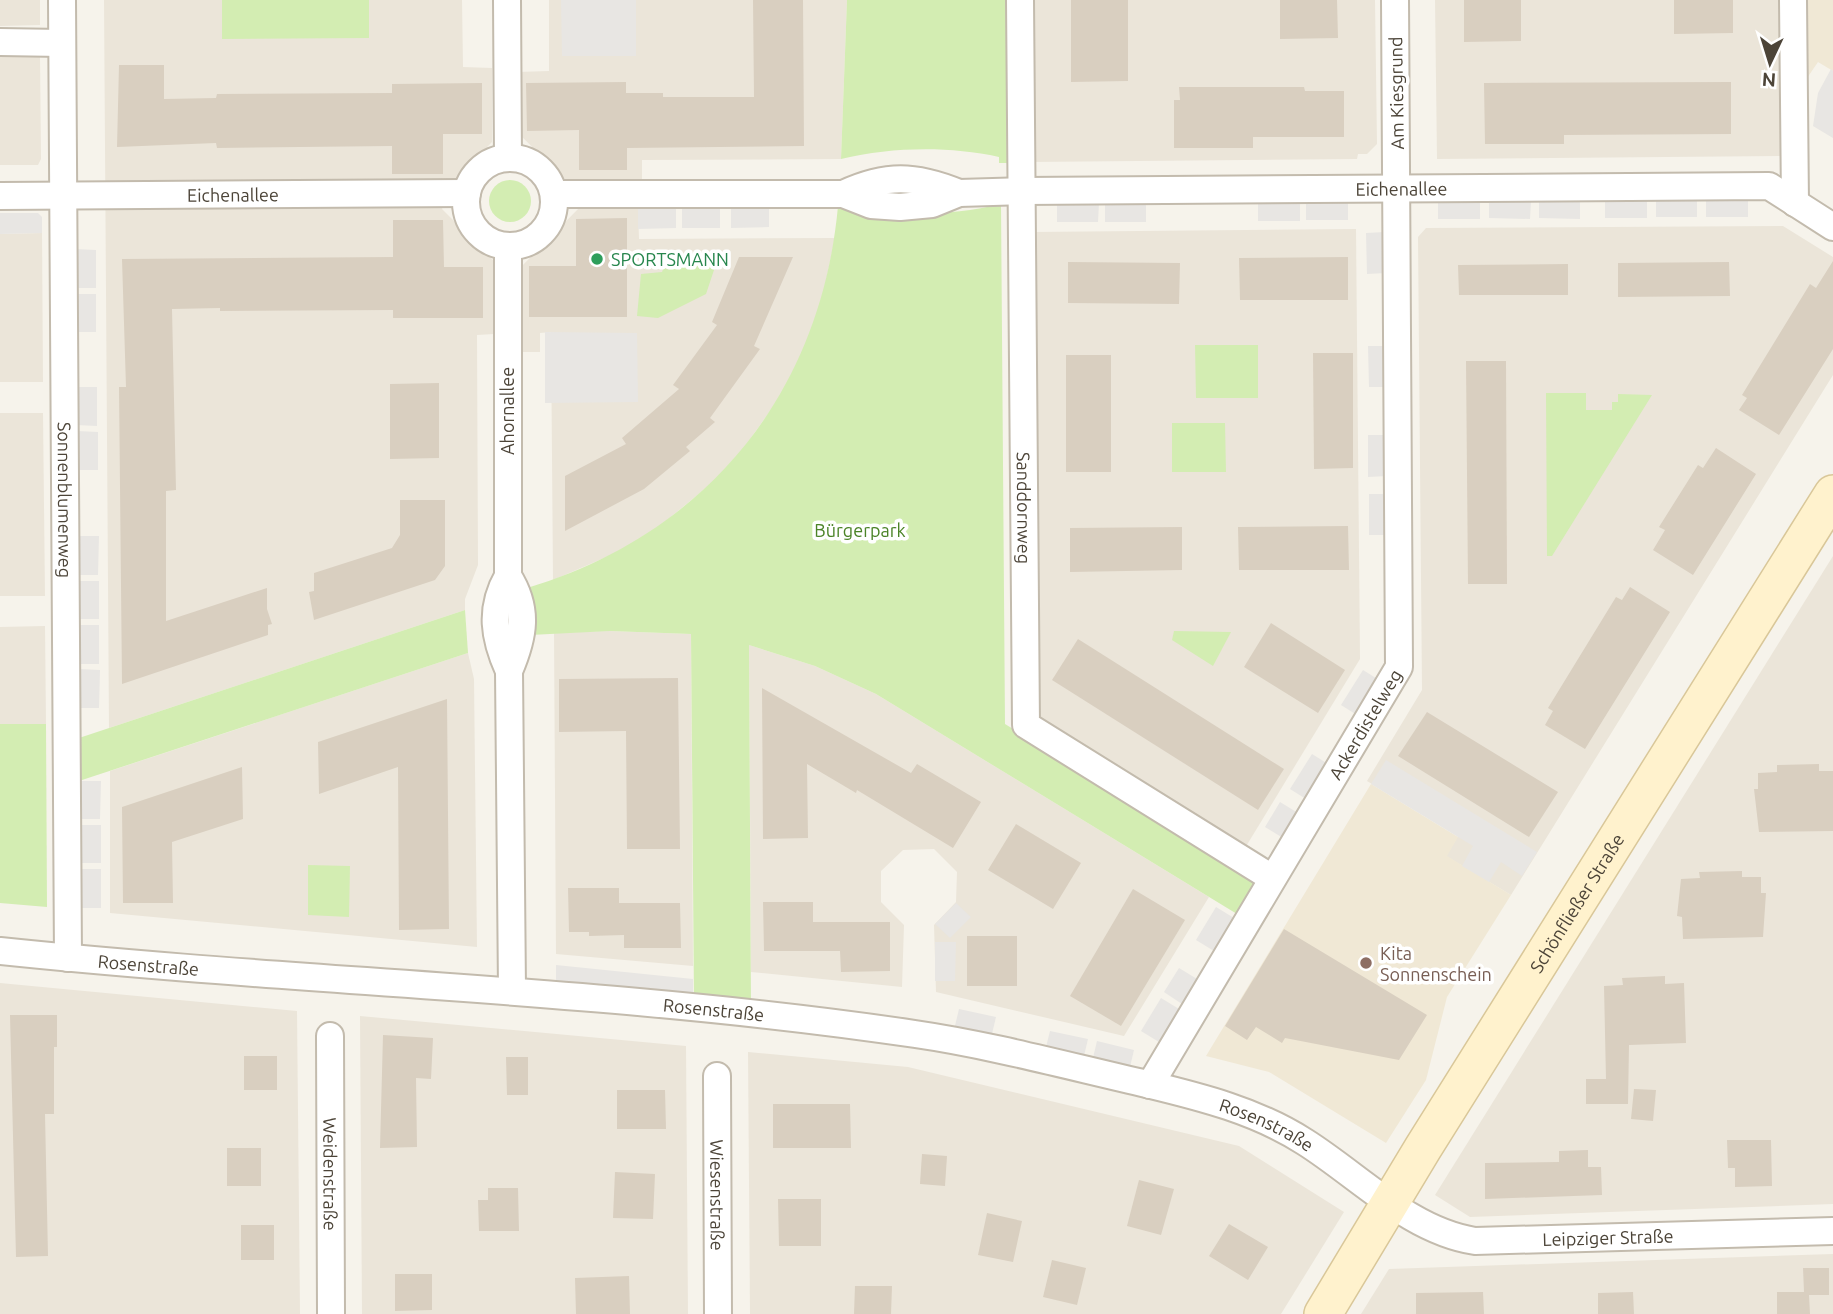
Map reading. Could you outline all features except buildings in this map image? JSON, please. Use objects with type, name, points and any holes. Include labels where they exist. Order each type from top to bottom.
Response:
[{"type":"main road","name":"Schönfließer Straße","points":[[1323,1314],[1430,1136],[1833,494]]},
{"type":"street","name":"Sonnenblumenweg","points":[[62,0],[68,958]]},
{"type":"street","points":[[507,0],[508,158]]},
{"type":"street","name":"Sanddornweg","points":[[1020,0],[1026,725],[1272,878]]},
{"type":"street","name":"Am Kiesgrund","points":[[1395,0],[1397,187]]},
{"type":"street","points":[[1793,0],[1795,204]]},
{"type":"street","points":[[0,42],[62,43]]},
{"type":"street","points":[[508,158],[524,160],[538,167],[549,180],[554,194],[553,214],[543,232],[527,243],[508,246],[489,241],[475,229],[467,212],[467,193],[481,168],[494,160],[508,158]]},
{"type":"street","name":"Eichenallee","points":[[554,194],[842,194],[871,205],[900,207],[932,204],[959,193],[1023,191],[1769,186],[1833,227]]},
{"type":"street","name":"Ackerdistelweg","points":[[1150,1085],[1399,667],[1397,187]]},
{"type":"street","name":"Eichenallee","points":[[0,196],[467,193]]},
{"type":"street","name":"Ahornallee","points":[[508,246],[508,576],[521,596],[522,615],[521,644],[509,671],[512,990]]},
{"type":"street","name":"Rosenstraße","points":[[0,951],[330,979],[512,990],[918,1034],[1150,1085],[1234,1107],[1303,1140],[1391,1203]]},
{"type":"street","name":"Weidenstraße","points":[[330,1036],[331,1314]]},
{"type":"street","name":"Wiesenstraße","points":[[717,1076],[718,1314]]},
{"type":"street","name":"Leipziger Straße","points":[[1391,1203],[1455,1238],[1475,1241],[1833,1231]]},
{"type":"shaded area","points":[[0,0],[40,0],[40,25],[0,26]]},
{"type":"shaded area","points":[[104,0],[462,0],[463,67],[492,68],[492,142],[451,184],[442,209],[493,260],[494,334],[477,335],[478,565],[465,599],[465,610],[109,728]]},
{"type":"shaded area","points":[[549,0],[847,0],[841,159],[642,160],[642,183],[570,184],[517,132],[517,72],[549,71]]},
{"type":"shaded area","points":[[561,0],[636,0],[636,56],[562,56]]},
{"type":"shaded area","points":[[1029,0],[1375,0],[1377,144],[1367,154],[1358,154],[1357,159],[1030,162]]},
{"type":"shaded area","points":[[1435,0],[1785,0],[1788,156],[1437,159]]},
{"type":"shaded area","points":[[1805,0],[1833,0],[1833,71],[1818,62],[1805,81]]},
{"type":"shaded area","points":[[0,57],[40,57],[41,159],[38,165],[0,165]]},
{"type":"shaded area","points":[[1831,69],[1833,138],[1813,126],[1818,93]]},
{"type":"shaded area","points":[[1706,198],[1748,198],[1748,217],[1706,217]]},
{"type":"shaded area","points":[[1605,199],[1647,199],[1647,218],[1605,218]]},
{"type":"shaded area","points":[[1656,199],[1697,199],[1697,217],[1656,217]]},
{"type":"shaded area","points":[[1438,200],[1480,200],[1480,219],[1438,219]]},
{"type":"shaded area","points":[[1489,200],[1531,200],[1530,219],[1489,218]]},
{"type":"shaded area","points":[[1539,200],[1580,200],[1580,219],[1539,218]]},
{"type":"shaded area","points":[[1306,201],[1348,201],[1348,220],[1306,220]]},
{"type":"shaded area","points":[[1258,202],[1300,202],[1300,221],[1258,221]]},
{"type":"shaded area","points":[[1057,203],[1099,203],[1098,222],[1057,222]]},
{"type":"shaded area","points":[[1105,203],[1146,204],[1146,222],[1105,222]]},
{"type":"shaded area","points":[[769,206],[769,227],[731,228],[731,207]]},
{"type":"shaded area","points":[[676,207],[676,228],[638,229],[638,208]]},
{"type":"shaded area","points":[[720,207],[720,228],[682,228],[682,208]]},
{"type":"shaded area","points":[[579,208],[638,208],[639,239],[835,238],[821,305],[809,338],[782,394],[743,449],[712,483],[661,525],[618,552],[553,580],[551,332],[540,333],[540,352],[519,352],[519,269]]},
{"type":"shaded area","points":[[0,213],[38,213],[42,217],[42,233],[0,234]]},
{"type":"shaded area","points":[[1783,226],[1833,257],[1833,375],[1511,895],[1446,856],[1458,836],[1367,781],[1422,690],[1418,237],[1426,228]]},
{"type":"shaded area","points":[[1356,229],[1360,659],[1245,848],[1036,721],[1033,232]]},
{"type":"shaded area","points":[[1385,232],[1386,273],[1367,274],[1366,233]]},
{"type":"shaded area","points":[[42,233],[43,382],[0,382],[0,234]]},
{"type":"shaded area","points":[[75,249],[96,250],[96,288],[75,288]]},
{"type":"shaded area","points":[[75,294],[96,294],[96,332],[75,332]]},
{"type":"shaded area","points":[[545,332],[637,333],[638,402],[545,403]]},
{"type":"shaded area","points":[[1368,346],[1386,346],[1386,387],[1369,387]]},
{"type":"shaded area","points":[[77,387],[97,387],[97,426],[76,425]]},
{"type":"shaded area","points":[[0,413],[43,413],[45,596],[0,596]]},
{"type":"shaded area","points":[[77,431],[98,432],[98,470],[77,470]]},
{"type":"shaded area","points":[[1368,435],[1387,435],[1387,476],[1368,477]]},
{"type":"shaded area","points":[[1369,494],[1388,494],[1388,535],[1369,535]]},
{"type":"shaded area","points":[[78,536],[99,536],[98,575],[78,575]]},
{"type":"shaded area","points":[[1833,556],[1833,1204],[1470,1217],[1435,1195]]},
{"type":"shaded area","points":[[78,581],[99,581],[99,619],[78,619]]},
{"type":"shaded area","points":[[78,625],[99,625],[99,664],[78,664]]},
{"type":"shaded area","points":[[45,626],[46,724],[0,724],[0,627]]},
{"type":"shaded area","points":[[554,632],[691,634],[693,966],[556,954]]},
{"type":"shaded area","points":[[749,645],[815,666],[876,694],[1209,897],[1124,1036],[936,992],[934,925],[956,902],[957,872],[934,849],[903,850],[881,871],[881,902],[904,925],[902,987],[751,972]]},
{"type":"shaded area","points":[[468,653],[474,679],[477,947],[110,913],[110,771]]},
{"type":"shaded area","points":[[79,669],[100,670],[99,708],[79,708]]},
{"type":"shaded area","points":[[1363,670],[1379,680],[1357,715],[1341,705]]},
{"type":"shaded area","points":[[1312,754],[1328,764],[1306,799],[1290,789]]},
{"type":"shaded area","points":[[1386,760],[1537,852],[1522,876],[1501,862],[1489,882],[1462,866],[1473,846],[1371,784]]},
{"type":"shaded area","points":[[80,781],[101,781],[100,819],[80,819]]},
{"type":"shaded area","name":"Kita Sonnenschein","points":[[1371,784],[1458,837],[1447,856],[1511,895],[1447,997],[1426,1080],[1386,1143],[1269,1072],[1206,1056]]},
{"type":"shaded area","points":[[1280,802],[1298,813],[1283,838],[1265,827]]},
{"type":"shaded area","points":[[80,825],[101,825],[101,863],[80,863]]},
{"type":"shaded area","points":[[80,869],[101,869],[101,908],[80,908]]},
{"type":"shaded area","points":[[956,903],[971,917],[950,938],[935,924]]},
{"type":"shaded area","points":[[1216,907],[1234,918],[1214,951],[1196,940]]},
{"type":"shaded area","points":[[935,942],[956,942],[955,981],[935,981]]},
{"type":"shaded area","points":[[556,965],[693,979],[693,999],[556,987]]},
{"type":"shaded area","points":[[1179,968],[1197,979],[1182,1004],[1164,992]]},
{"type":"shaded area","points":[[0,983],[297,1011],[300,1314],[0,1314]]},
{"type":"shaded area","points":[[1161,998],[1179,1009],[1159,1042],[1141,1031]]},
{"type":"shaded area","points":[[959,1009],[996,1017],[991,1038],[954,1030]]},
{"type":"shaded area","points":[[360,1016],[686,1046],[688,1314],[362,1314]]},
{"type":"shaded area","points":[[1050,1031],[1088,1039],[1083,1060],[1045,1051]]},
{"type":"shaded area","points":[[1097,1041],[1134,1050],[1129,1071],[1092,1062]]},
{"type":"shaded area","points":[[748,1052],[908,1067],[1239,1146],[1344,1212],[1281,1314],[750,1314]]},
{"type":"shaded area","points":[[1833,1254],[1833,1314],[1361,1314],[1389,1269]]},
{"type":"green space","points":[[222,0],[369,0],[369,38],[222,39]]},
{"type":"green space","points":[[847,0],[1010,0],[1012,163],[999,163],[999,157],[980,153],[920,149],[841,159]]},
{"type":"green space","points":[[510,180],[525,186],[531,201],[525,216],[510,222],[495,216],[489,201],[495,186]]},
{"type":"green space","name":"Bürgerpark","points":[[1001,204],[1005,724],[1258,878],[1237,914],[876,694],[815,666],[749,645],[751,1005],[694,999],[691,634],[610,631],[530,635],[527,588],[591,564],[649,532],[700,493],[744,447],[780,395],[808,337],[827,274],[838,206],[920,214]]},
{"type":"green space","points":[[719,255],[706,294],[658,318],[637,316],[641,274],[662,272],[666,261],[693,261]]},
{"type":"green space","points":[[1195,345],[1258,345],[1258,398],[1196,398]]},
{"type":"green space","points":[[1546,393],[1586,393],[1586,410],[1612,410],[1612,402],[1618,402],[1618,394],[1652,395],[1552,556],[1547,556]]},
{"type":"green space","points":[[1172,423],[1225,423],[1226,472],[1172,472]]},
{"type":"green space","points":[[465,610],[468,653],[79,781],[79,738]]},
{"type":"green space","points":[[1174,631],[1231,632],[1213,666],[1172,640]]},
{"type":"green space","points":[[0,724],[46,724],[47,907],[0,903]]},
{"type":"green space","points":[[308,865],[350,866],[349,917],[308,915]]},
{"type":"place","name":"SPORTSMANN","points":[[597,259]]},
{"type":"place","name":"Kita Sonnenschein","points":[[1366,963]]}]
